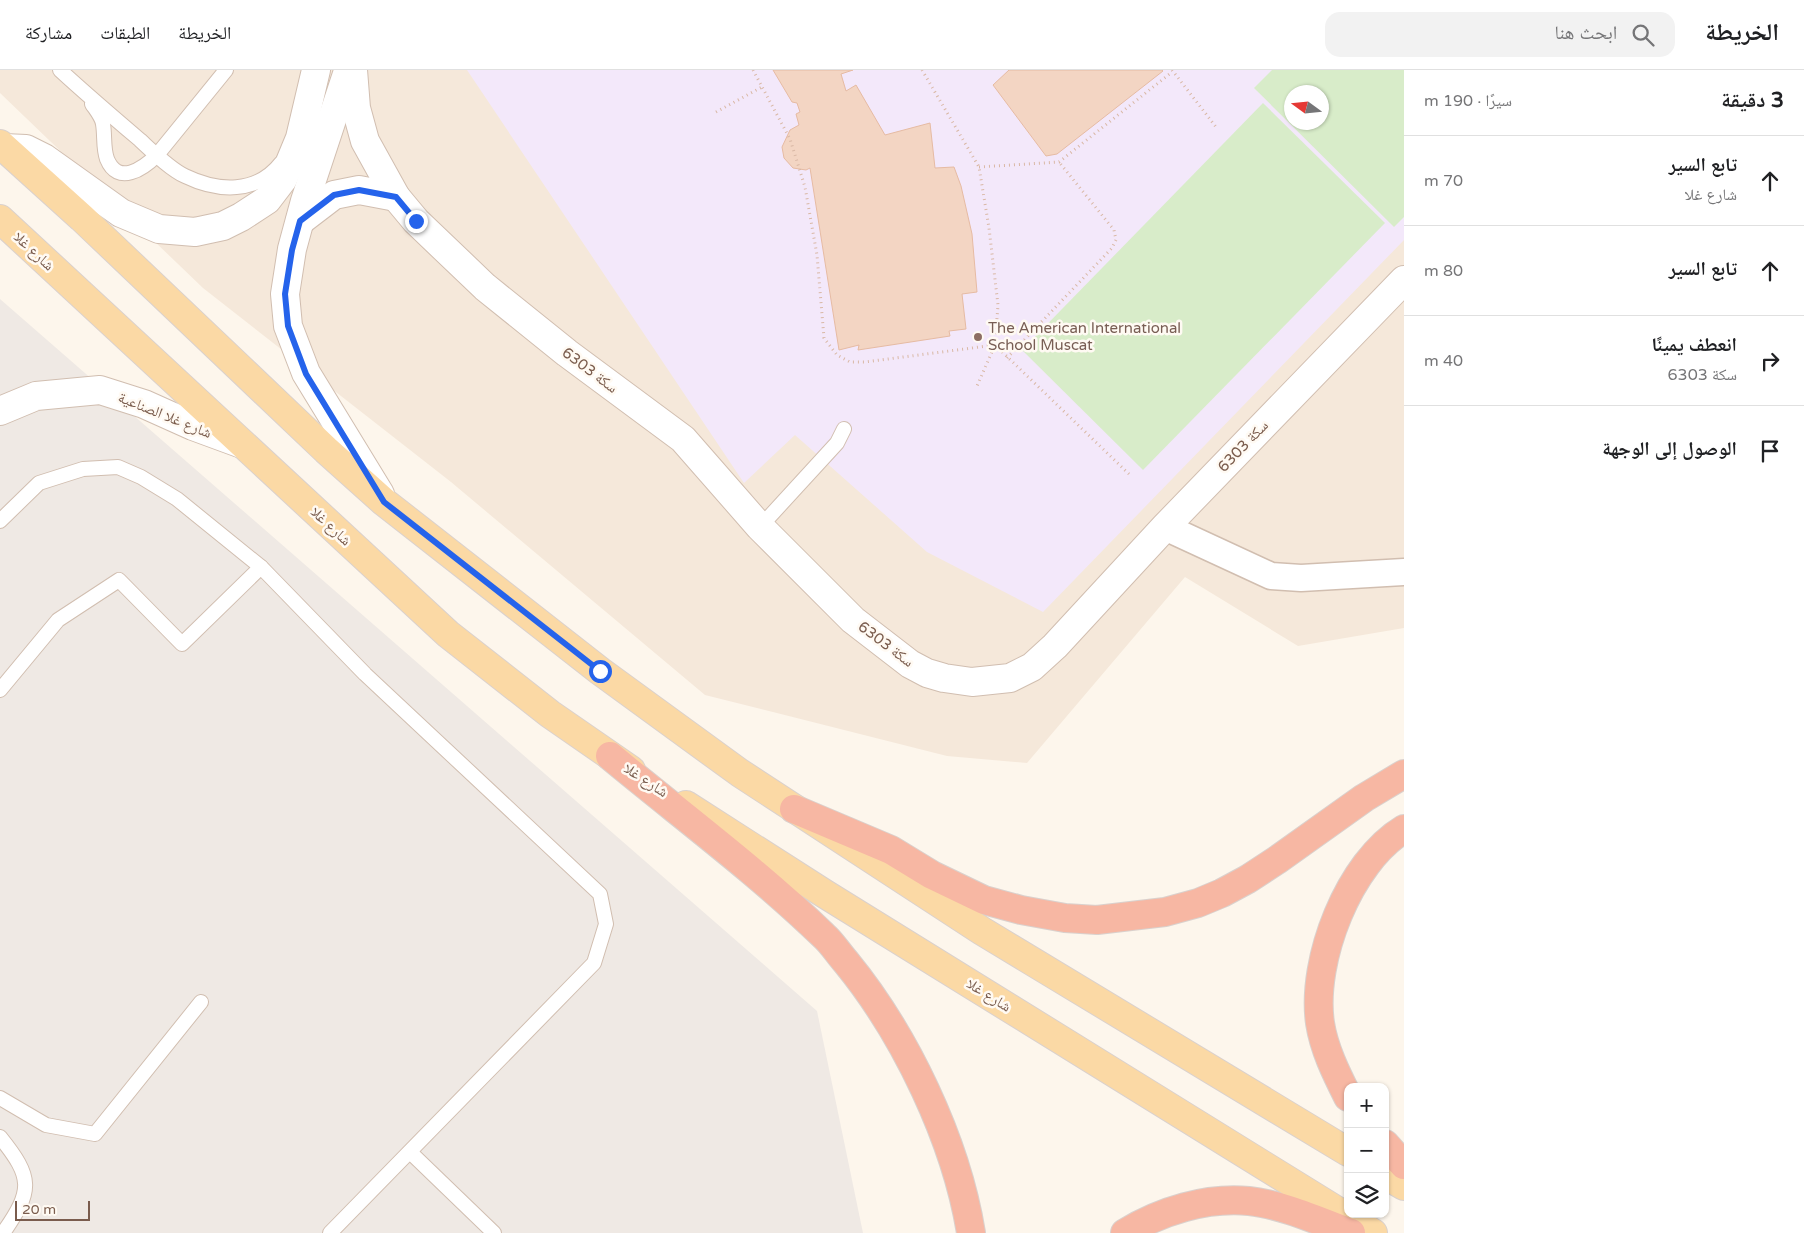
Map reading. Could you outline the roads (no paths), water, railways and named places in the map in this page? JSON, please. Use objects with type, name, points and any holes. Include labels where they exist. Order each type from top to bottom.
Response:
[{"type":"highway","points":[[610,756],[761,880],[825,937],[867,988],[895,1032],[920,1080],[936,1117],[961,1190],[971,1233]]},
{"type":"highway","points":[[794,809],[891,850],[932,875],[984,900],[1021,910],[1065,918],[1097,920],[1165,912],[1198,903],[1222,893],[1248,879],[1364,798],[1404,774]]},
{"type":"highway","points":[[1344,1089],[1328,1056],[1320,1022],[1319,987],[1327,949],[1337,917],[1350,888],[1367,864],[1393,835],[1404,829]]},
{"type":"highway","points":[[1389,1148],[1404,1164]]},
{"type":"highway","points":[[1125,1233],[1142,1223],[1194,1204],[1221,1201],[1250,1201],[1279,1208],[1351,1233]]},
{"type":"main road","points":[[2,146],[82,218],[326,450],[384,502],[600,671],[740,773],[982,931],[1344,1150]]},
{"type":"main road","name":"شارع غلا","points":[[0,219],[448,634],[550,714],[610,756],[842,904],[1373,1233]]},
{"type":"main road","points":[[1389,1177],[1404,1186]]},
{"type":"street","points":[[2,146],[26,149],[44,158],[121,213],[159,229],[195,232],[223,226],[267,200],[283,179],[300,138],[316,70]]},
{"type":"street","points":[[348,70],[300,221],[292,250],[285,294],[288,326],[306,374],[384,502]]},
{"type":"street","name":"سكة 6303","points":[[353,70],[356,108],[365,142],[396,197],[422,227],[485,287],[567,352],[683,439],[760,527],[853,620],[910,664],[927,673],[944,678],[972,682],[1010,678],[1032,667],[1055,646],[1165,527],[1404,280]]},
{"type":"street","points":[[300,221],[334,195],[359,190],[396,197]]},
{"type":"street","name":"شارع غلا الصناعية","points":[[0,411],[36,396],[100,390],[144,404],[192,426],[242,444]]},
{"type":"street","points":[[1165,527],[1271,576],[1301,578],[1404,572]]},
{"type":"lane","points":[[60,70],[156,155],[183,176],[215,187],[232,189],[255,183],[274,172],[300,138]]},
{"type":"lane","points":[[85,92],[103,122],[107,159],[113,169],[132,173],[147,165],[226,70]]},
{"type":"lane","points":[[760,527],[837,443],[844,429]]},
{"type":"lane","points":[[0,521],[39,483],[82,469],[118,468],[141,477],[177,499],[261,567],[365,674],[600,894],[606,924],[594,963],[330,1233]]},
{"type":"lane","points":[[0,690],[58,620],[119,580],[182,644],[261,567]]},
{"type":"lane","points":[[0,1098],[46,1125],[95,1134],[201,1002]]},
{"type":"lane","points":[[0,1137],[18,1159],[23,1169],[25,1180],[25,1192],[22,1203],[3,1233]]},
{"type":"lane","points":[[410,1152],[494,1233]]},
{"type":"place","name":"The American International School Muscat","points":[[978,337]]}]
